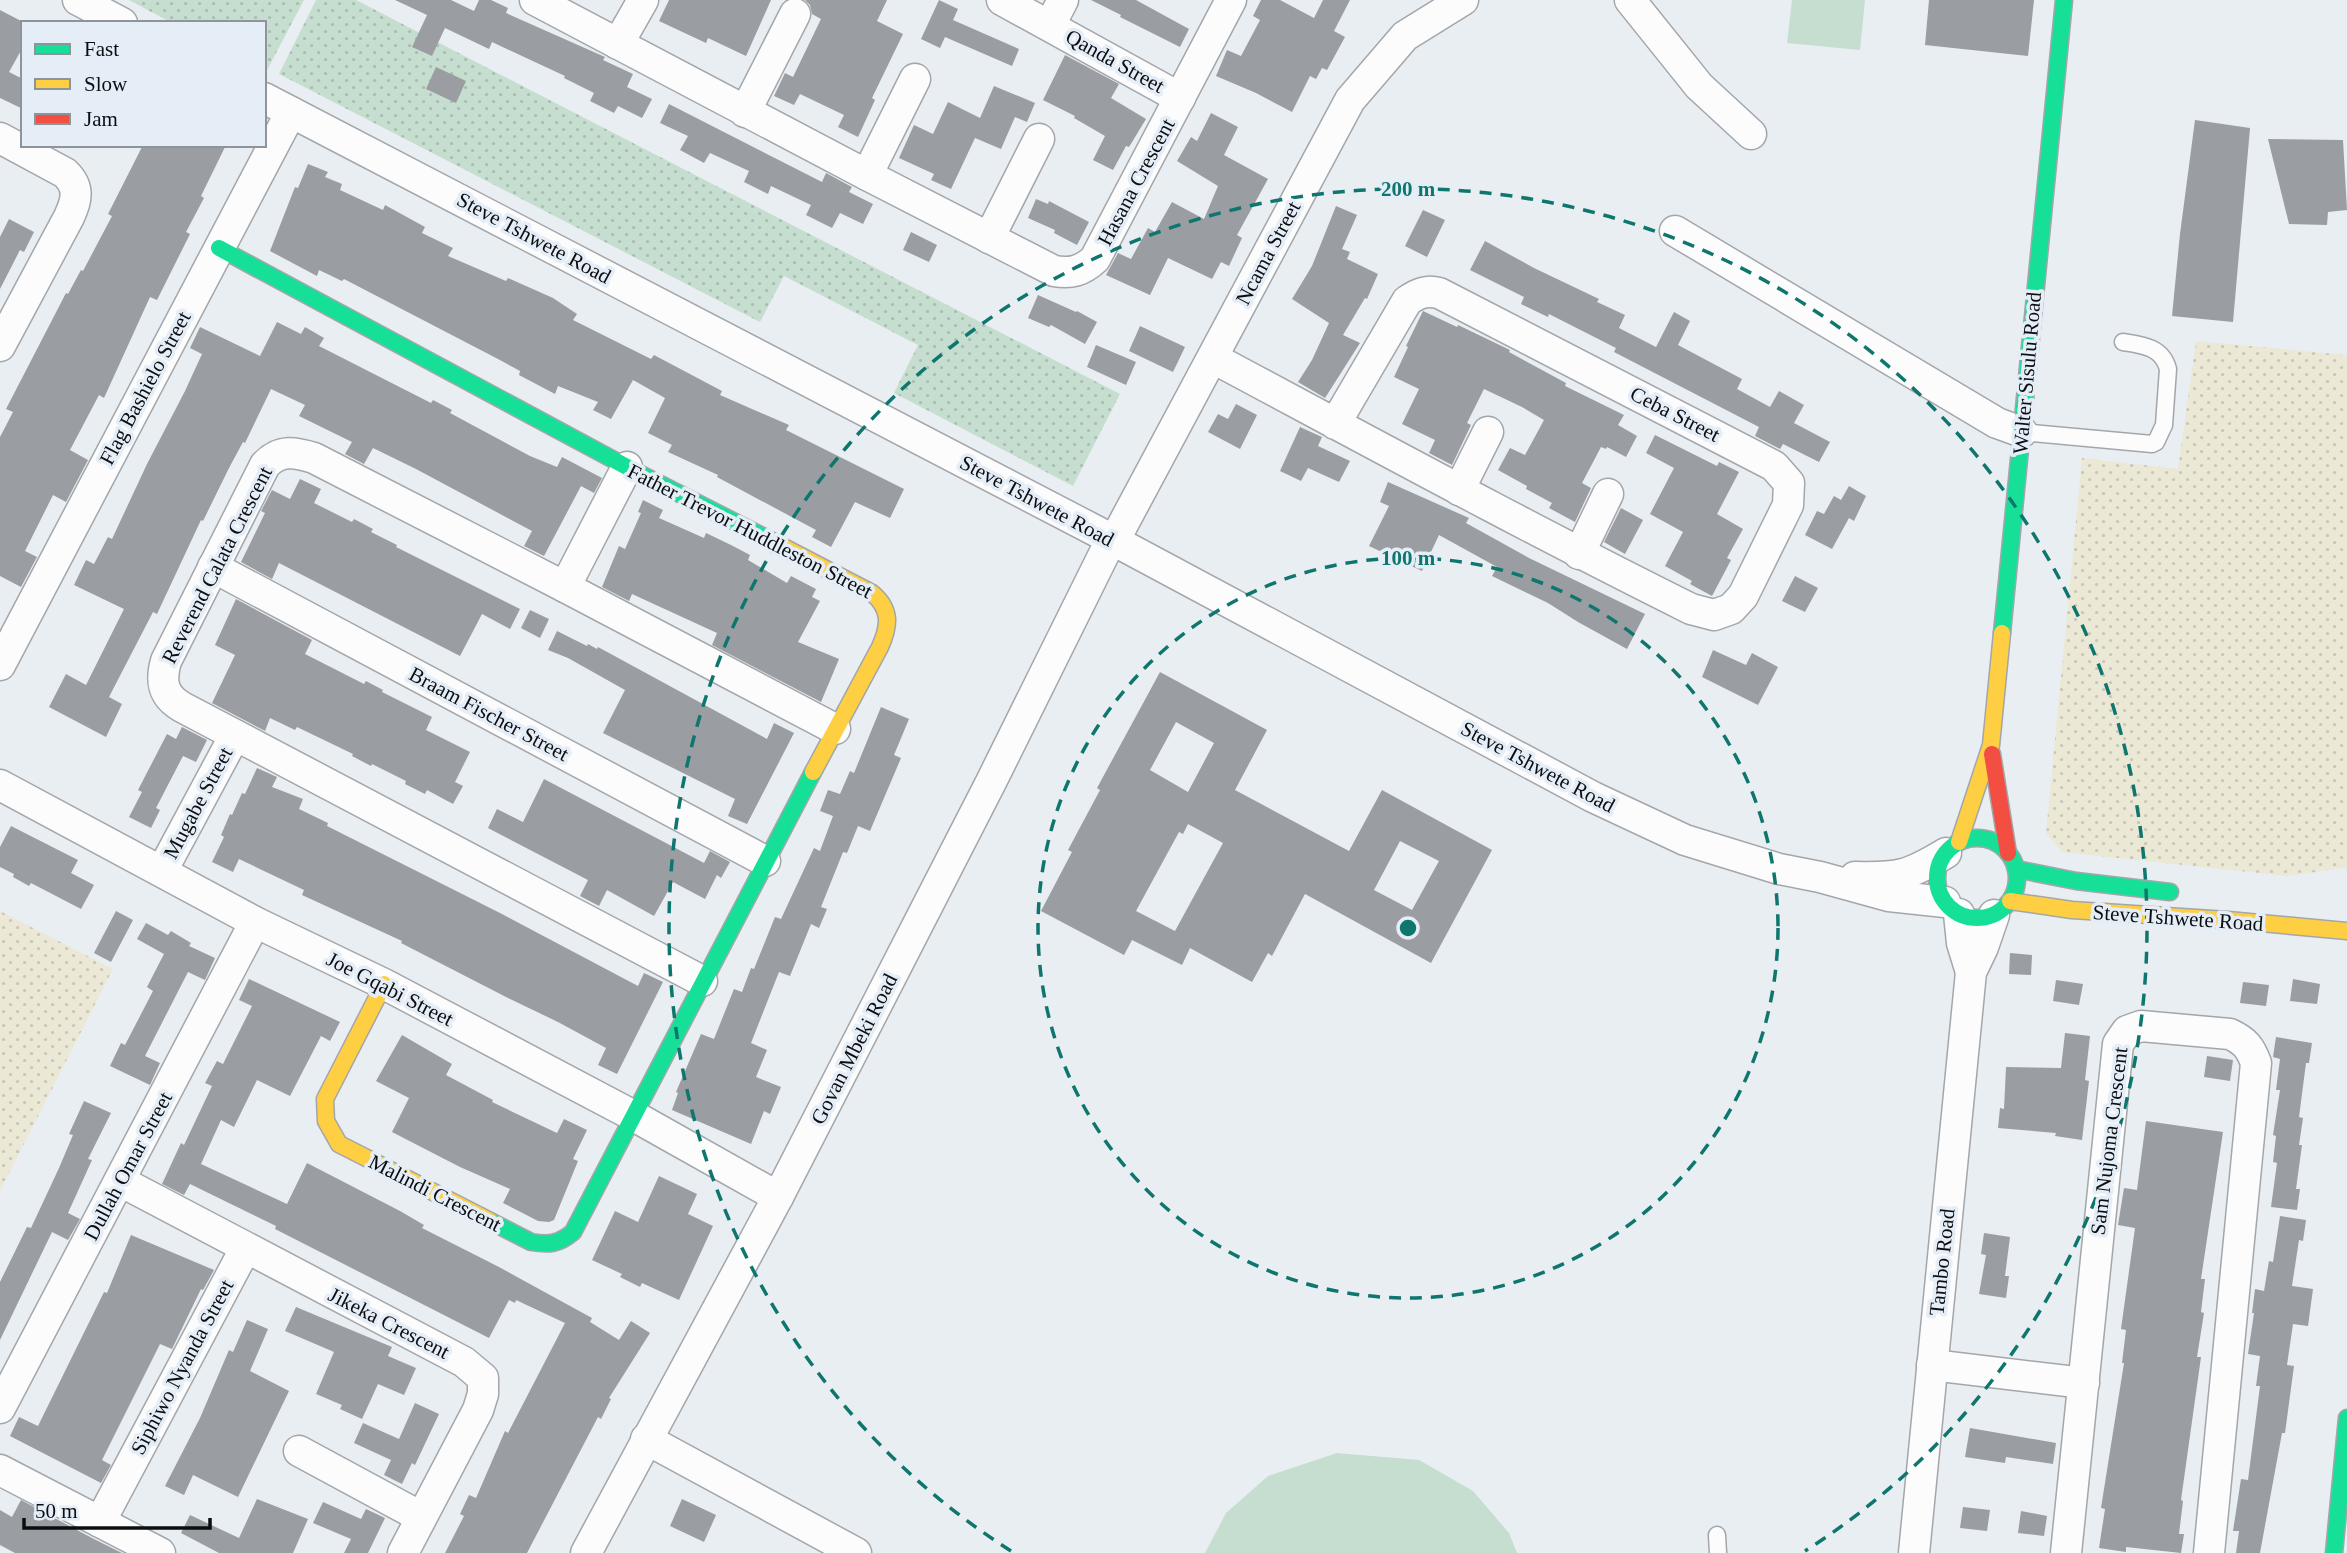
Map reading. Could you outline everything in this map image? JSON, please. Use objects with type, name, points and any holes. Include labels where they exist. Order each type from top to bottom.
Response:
[{"type":"street","points":[[78,0],[118,21]]},
{"type":"street","name":"Hasana Crescent","points":[[535,0],[989,238],[1054,271],[1065,273],[1076,272],[1094,260],[1231,0]]},
{"type":"street","points":[[618,44],[643,0]]},
{"type":"street","name":"Qanda Street","points":[[1002,0],[1056,12],[1180,98]]},
{"type":"street","name":"Ncama Street","points":[[1114,541],[1350,100],[1405,36],[1463,0]]},
{"type":"street","points":[[1630,0],[1699,86],[1751,134]]},
{"type":"street","name":"Walter Sisulu Road","points":[[2008,853],[1991,745],[2064,0]]},
{"type":"street","points":[[745,112],[795,14]]},
{"type":"street","points":[[867,175],[915,79]]},
{"type":"street","name":"Steve Tshwete Road","points":[[266,98],[1114,541],[1593,797],[1685,840],[1779,869],[1889,896],[1952,908]]},
{"type":"street","name":"Flag Bashielo Street","points":[[0,665],[10,621],[219,248],[291,111]]},
{"type":"street","points":[[0,138],[65,173],[72,179],[77,193],[69,217],[11,302],[0,346]]},
{"type":"street","points":[[989,238],[1039,139]]},
{"type":"street","points":[[1675,231],[1997,423],[2022,432]]},
{"type":"street","name":"Father Trevor Huddleston Street","points":[[219,248],[880,599],[888,617],[885,639],[765,861],[634,1116]]},
{"type":"street","name":"Ceba Street","points":[[1213,358],[1335,424],[1459,489],[1579,554],[1691,609],[1714,615],[1731,609],[1743,596],[1788,505],[1789,483],[1774,466],[1431,291],[1414,295],[1407,300],[1335,424]]},
{"type":"street","points":[[1459,489],[1488,432]]},
{"type":"street","name":"Reverend Calata Crescent","points":[[702,981],[234,735],[168,697],[162,681],[166,662],[265,465],[271,459],[289,452],[314,458],[835,729]]},
{"type":"street","points":[[565,587],[627,467]]},
{"type":"street","points":[[1579,554],[1608,494]]},
{"type":"street","name":"Govan Mbeki Road","points":[[586,1553],[778,1197],[991,782],[1105,552],[1114,541]]},
{"type":"street","name":"Braam Fischer Street","points":[[213,567],[765,861]]},
{"type":"street","name":"Mugabe Street","points":[[162,871],[234,735]]},
{"type":"street","name":"Walter Sisulu Road","points":[[1952,848],[1991,745]]},
{"type":"street","name":"Joe Gqabi Street","points":[[0,785],[255,922],[384,985],[634,1116],[778,1197]]},
{"type":"street","points":[[1976,838],[1994,842],[2008,853],[2016,869],[2016,886],[2002,908],[1977,918],[1952,908],[1938,886],[1938,869],[1952,848],[1976,838]]},
{"type":"street","name":"Steve Tshwete Road","points":[[1820,877],[1890,878],[1915,872],[1952,848]]},
{"type":"street","name":"Steve Tshwete Road","points":[[2016,869],[2076,881],[2189,894]]},
{"type":"street","name":"Tambo Road","points":[[1952,908],[1971,972]]},
{"type":"street","name":"Steve Tshwete Road","points":[[2002,908],[2228,920],[2347,931]]},
{"type":"street","name":"Tambo Road","points":[[1914,1553],[1971,972],[2002,908]]},
{"type":"street","name":"Dullah Omar Street","points":[[0,1408],[255,922]]},
{"type":"street","name":"Malindi Crescent","points":[[384,985],[324,1099],[326,1121],[339,1144],[531,1242],[557,1244],[573,1232],[634,1116]]},
{"type":"street","name":"Sam Nujoma Crescent","points":[[2066,1553],[2118,1044],[2127,1031],[2141,1026],[2230,1034],[2251,1049],[2256,1063],[2208,1553]]},
{"type":"street","name":"Jikeka Crescent","points":[[120,1181],[464,1363],[483,1378],[483,1394],[478,1410],[403,1553]]},
{"type":"street","name":"Siphiwo Nyanda Street","points":[[100,1522],[245,1249]]},
{"type":"street","points":[[1932,1366],[2084,1383]]},
{"type":"street","points":[[2334,1553],[2347,1418]]},
{"type":"street","points":[[646,1438],[856,1553]]},
{"type":"street","points":[[299,1451],[421,1517]]},
{"type":"street","points":[[0,1469],[160,1553]]},
{"type":"lane","points":[[2022,432],[2156,442],[2164,425],[2168,369],[2165,358],[2146,346],[2123,341]]},
{"type":"lane","points":[[1717,1535],[1717,1553]]},
{"type":"sand","points":[[2196,341],[2347,355],[2347,867],[2344,868],[2287,876],[2062,852],[2046,833],[2082,458],[2178,469]]},
{"type":"sand","points":[[0,911],[113,969],[0,1191]]},
{"type":"green space","points":[[129,0],[304,0],[266,72],[266,21],[168,21]]},
{"type":"green space","points":[[316,0],[356,0],[1120,394],[1073,486],[894,393],[918,345],[784,276],[760,322],[279,74]]},
{"type":"green space","points":[[1792,0],[1865,0],[1860,50],[1787,43]]},
{"type":"green space","points":[[1337,1453],[1419,1460],[1473,1491],[1509,1533],[1517,1553],[1205,1553],[1226,1513],[1268,1476]]},
{"type":"building","points":[[395,0],[451,0],[474,11],[479,0],[491,0],[508,8],[506,13],[605,57],[603,60],[633,74],[627,87],[652,99],[642,118],[618,106],[614,113],[590,101],[594,93],[564,78],[565,76],[492,42],[489,49],[445,28],[432,56],[412,47],[427,15]]},
{"type":"building","points":[[669,0],[771,0],[746,56],[708,38],[706,43],[659,21]]},
{"type":"building","points":[[805,0],[887,0],[877,21],[903,34],[872,98],[875,100],[858,137],[838,127],[844,115],[800,94],[794,105],[774,96],[785,73],[793,77],[821,19],[812,14],[810,5]]},
{"type":"building","points":[[939,0],[958,9],[953,20],[1019,49],[1012,66],[945,37],[940,48],[921,39]]},
{"type":"building","points":[[1091,0],[1136,0],[1189,29],[1180,47]]},
{"type":"building","points":[[1261,0],[1280,0],[1314,18],[1323,0],[1350,0],[1334,31],[1345,37],[1327,70],[1322,68],[1316,79],[1310,76],[1292,112],[1216,76],[1227,50],[1241,56],[1260,20],[1253,16]]},
{"type":"building","points":[[1929,0],[2034,0],[2028,56],[1925,45]]},
{"type":"building","points":[[0,10],[21,21],[21,51],[9,72],[21,78],[21,108],[0,98]]},
{"type":"building","points":[[1065,55],[1119,84],[1111,98],[1146,119],[1129,147],[1126,146],[1113,170],[1093,160],[1105,136],[1074,118],[1075,116],[1043,100]]},
{"type":"building","points":[[436,67],[466,81],[456,103],[426,89]]},
{"type":"building","points":[[994,86],[1035,103],[1027,122],[1015,117],[1001,149],[975,138],[951,189],[931,180],[934,174],[899,158],[914,125],[933,134],[948,102],[980,118]]},
{"type":"building","points":[[669,104],[822,182],[826,173],[852,187],[849,192],[873,204],[863,224],[840,213],[832,228],[806,215],[811,205],[771,186],[768,194],[744,182],[749,171],[710,153],[704,163],[680,150],[688,136],[660,123]]},
{"type":"building","points":[[1211,113],[1238,127],[1224,155],[1268,179],[1237,235],[1242,238],[1229,266],[1221,262],[1212,279],[1168,258],[1150,295],[1106,275],[1118,253],[1131,259],[1148,228],[1155,232],[1172,202],[1204,219],[1218,186],[1177,161],[1191,137],[1197,141]]},
{"type":"building","points":[[2195,120],[2250,128],[2233,322],[2172,316]]},
{"type":"building","points":[[2268,139],[2343,140],[2347,210],[2328,212],[2327,225],[2289,224]]},
{"type":"building","points":[[142,147],[225,147],[201,196],[204,198],[186,232],[190,234],[157,300],[150,297],[104,398],[99,395],[70,450],[88,460],[66,502],[53,495],[25,551],[37,557],[21,587],[0,576],[0,437],[13,412],[6,409],[66,293],[68,294],[81,270],[83,271],[112,216],[108,214]]},
{"type":"building","points":[[308,164],[328,172],[325,177],[342,184],[340,190],[383,210],[385,205],[425,227],[422,233],[453,248],[448,256],[553,298],[577,314],[573,320],[651,359],[654,355],[722,391],[720,395],[789,425],[786,430],[904,489],[890,518],[855,502],[831,547],[812,537],[816,530],[717,477],[718,475],[668,452],[672,445],[648,433],[665,398],[633,380],[611,419],[593,410],[598,402],[558,386],[555,394],[519,375],[520,371],[498,359],[344,279],[342,281],[319,270],[317,276],[270,251],[295,187],[298,188]]},
{"type":"building","points":[[1036,199],[1048,204],[1049,201],[1089,222],[1077,245],[1054,233],[1055,230],[1028,218]]},
{"type":"building","points":[[1336,206],[1357,215],[1342,249],[1350,252],[1347,259],[1378,274],[1367,299],[1365,298],[1343,335],[1360,343],[1325,398],[1298,382],[1312,360],[1329,323],[1292,299],[1312,266]]},
{"type":"building","points":[[1423,210],[1445,220],[1427,257],[1405,246]]},
{"type":"building","points":[[9,219],[34,232],[24,252],[20,250],[0,289],[0,237]]},
{"type":"building","points":[[911,232],[937,245],[929,262],[903,250]]},
{"type":"building","points":[[1485,241],[1625,315],[1619,328],[1656,347],[1674,312],[1690,321],[1678,345],[1742,379],[1737,389],[1770,407],[1779,391],[1804,405],[1794,423],[1830,442],[1819,462],[1783,444],[1780,449],[1755,436],[1759,427],[1614,352],[1616,348],[1549,314],[1548,317],[1521,304],[1524,297],[1470,270]]},
{"type":"building","points":[[1038,295],[1097,322],[1085,344],[1051,325],[1049,327],[1028,318]]},
{"type":"building","points":[[1423,311],[1510,350],[1509,352],[1566,383],[1565,386],[1624,415],[1618,425],[1637,436],[1626,457],[1607,447],[1601,447],[1582,483],[1591,488],[1575,522],[1549,508],[1552,503],[1526,489],[1527,486],[1498,470],[1510,448],[1525,455],[1544,420],[1522,407],[1484,389],[1467,423],[1471,425],[1452,465],[1429,453],[1435,440],[1402,424],[1419,389],[1394,377]]},
{"type":"building","points":[[277,322],[301,334],[305,327],[324,338],[319,346],[431,403],[433,400],[452,410],[450,413],[530,456],[557,467],[562,457],[602,478],[594,493],[581,486],[544,556],[524,546],[532,531],[416,469],[373,448],[364,464],[345,454],[352,442],[299,416],[305,405],[271,389],[245,443],[243,442],[229,468],[203,521],[201,520],[157,614],[153,612],[109,697],[122,704],[106,737],[49,707],[66,674],[86,685],[124,609],[74,585],[86,560],[94,564],[108,537],[112,539],[185,391],[202,354],[190,348],[200,327],[260,356]]},
{"type":"building","points":[[1140,326],[1185,347],[1173,372],[1129,351]]},
{"type":"building","points":[[1096,345],[1136,362],[1126,385],[1087,367]]},
{"type":"building","points":[[1236,404],[1257,415],[1240,449],[1208,432],[1218,414],[1228,419]]},
{"type":"building","points":[[1300,427],[1322,437],[1318,446],[1350,461],[1339,482],[1308,468],[1301,481],[1280,471]]},
{"type":"building","points":[[1655,435],[1717,466],[1719,462],[1739,472],[1717,514],[1743,529],[1727,558],[1731,560],[1712,596],[1665,566],[1683,532],[1650,514],[1674,468],[1646,453]]},
{"type":"building","points":[[300,479],[321,489],[314,503],[352,522],[354,519],[373,529],[371,532],[397,545],[396,547],[520,609],[510,629],[482,614],[460,656],[279,563],[272,579],[241,562],[265,513],[261,511],[272,490],[290,499]]},
{"type":"building","points":[[1388,482],[1469,518],[1466,523],[1529,558],[1645,614],[1627,649],[1548,603],[1492,576],[1497,567],[1439,535],[1422,571],[1369,546],[1389,506],[1380,502]]},
{"type":"building","points":[[1849,486],[1866,496],[1854,521],[1849,518],[1832,549],[1805,535],[1817,511],[1824,514],[1834,496],[1841,500]]},
{"type":"building","points":[[643,500],[663,510],[659,518],[704,538],[706,533],[731,545],[750,555],[748,560],[787,583],[791,576],[816,589],[812,597],[820,601],[798,642],[839,659],[821,702],[712,645],[717,633],[632,594],[629,601],[602,587],[619,546],[625,549],[641,513],[638,512]]},
{"type":"building","points":[[1621,508],[1643,520],[1625,554],[1604,542]]},
{"type":"building","points":[[1795,576],[1818,588],[1805,612],[1782,601]]},
{"type":"building","points":[[236,599],[312,640],[305,654],[364,684],[366,681],[432,717],[426,730],[470,752],[455,782],[463,786],[453,804],[427,790],[425,794],[405,784],[406,781],[297,727],[295,730],[270,718],[265,731],[212,703],[235,655],[215,645]]},
{"type":"building","points":[[530,610],[549,619],[540,638],[521,628]]},
{"type":"building","points":[[557,631],[587,646],[598,647],[767,739],[774,723],[794,733],[747,824],[728,816],[735,799],[603,733],[625,690],[568,658],[548,650]]},
{"type":"building","points":[[1713,650],[1746,665],[1752,653],[1778,667],[1758,705],[1702,677]]},
{"type":"building","points":[[1160,672],[1267,730],[1235,790],[1349,851],[1382,790],[1492,850],[1431,963],[1305,894],[1272,956],[1268,953],[1252,982],[1190,948],[1182,965],[1132,940],[1124,955],[1041,911],[1072,852],[1068,850],[1100,790],[1097,788]],"holes":[[[1176,722],[1214,743],[1188,792],[1150,770]],[[1188,824],[1223,843],[1175,931],[1136,911],[1179,832],[1183,834]],[[1400,841],[1439,861],[1412,910],[1374,890]]]},
{"type":"building","points":[[881,707],[909,719],[894,755],[901,758],[870,831],[858,826],[847,853],[843,852],[821,907],[827,909],[819,928],[811,924],[790,976],[779,972],[751,1043],[767,1050],[756,1077],[781,1087],[770,1114],[764,1111],[751,1144],[672,1110],[678,1093],[676,1092],[701,1034],[714,1039],[734,989],[742,992],[775,917],[781,919],[814,848],[820,851],[833,816],[820,811],[828,790],[840,794],[850,771],[854,773]]},
{"type":"building","points":[[182,727],[207,740],[196,762],[183,756],[156,808],[160,810],[151,828],[129,817],[142,792],[138,790],[167,734],[176,739]]},
{"type":"building","points":[[257,768],[277,777],[272,787],[303,799],[299,809],[328,823],[327,826],[638,986],[644,973],[663,982],[617,1074],[598,1065],[606,1048],[558,1022],[401,943],[402,941],[302,895],[304,890],[239,859],[233,872],[212,862],[224,837],[221,835],[230,814],[232,815],[242,793],[245,794]]},
{"type":"building","points":[[544,779],[704,863],[710,851],[730,862],[721,878],[717,875],[705,899],[673,882],[654,916],[607,890],[599,906],[580,896],[588,880],[488,828],[497,809],[523,822]]},
{"type":"building","points":[[11,826],[78,860],[71,873],[94,885],[81,909],[31,883],[29,886],[0,867],[0,847]]},
{"type":"building","points":[[116,911],[133,920],[111,962],[94,953]]},
{"type":"building","points":[[146,923],[168,935],[171,931],[191,943],[189,946],[215,958],[205,980],[188,972],[145,1056],[160,1063],[150,1085],[110,1066],[121,1043],[125,1045],[153,991],[147,987],[164,954],[137,939]]},
{"type":"building","points":[[2010,953],[2032,955],[2031,975],[2009,974]]},
{"type":"building","points":[[249,979],[340,1022],[330,1041],[321,1036],[290,1096],[257,1080],[234,1127],[221,1120],[201,1164],[287,1204],[307,1163],[400,1211],[424,1225],[422,1228],[592,1318],[590,1322],[619,1340],[631,1321],[650,1333],[609,1398],[611,1399],[601,1419],[598,1417],[527,1553],[445,1553],[464,1516],[460,1514],[469,1495],[476,1498],[505,1431],[508,1433],[565,1323],[516,1300],[515,1303],[509,1300],[489,1338],[190,1184],[184,1195],[162,1184],[212,1086],[205,1083],[217,1061],[223,1064],[252,1006],[239,1000]]},
{"type":"building","points":[[2293,979],[2320,984],[2317,1004],[2290,1001]]},
{"type":"building","points":[[2056,980],[2083,984],[2079,1005],[2053,1001]]},
{"type":"building","points":[[2243,982],[2269,985],[2266,1006],[2240,1003]]},
{"type":"building","points":[[2065,1033],[2090,1036],[2085,1080],[2089,1081],[2082,1140],[2055,1136],[2056,1133],[1998,1128],[2000,1108],[2004,1109],[2006,1067],[2061,1068]]},
{"type":"building","points":[[402,1035],[452,1064],[446,1075],[493,1100],[492,1102],[557,1133],[564,1119],[587,1130],[573,1159],[578,1161],[554,1220],[538,1221],[503,1203],[510,1189],[392,1132],[409,1098],[376,1081]]},
{"type":"building","points":[[2276,1037],[2312,1043],[2309,1063],[2306,1063],[2299,1117],[2303,1118],[2296,1189],[2300,1189],[2297,1210],[2271,1207],[2277,1163],[2273,1162],[2276,1136],[2273,1135],[2280,1090],[2276,1090],[2280,1059],[2273,1057]]},
{"type":"building","points":[[2207,1056],[2233,1060],[2230,1081],[2204,1077]]},
{"type":"building","points":[[84,1101],[111,1113],[88,1159],[92,1160],[68,1213],[80,1219],[68,1240],[52,1232],[0,1340],[0,1282],[27,1227],[31,1228],[59,1168],[73,1135],[69,1134]]},
{"type":"building","points":[[2146,1121],[2223,1132],[2201,1279],[2205,1279],[2201,1312],[2204,1313],[2197,1357],[2201,1357],[2181,1500],[2179,1534],[2184,1534],[2181,1553],[2126,1547],[2126,1552],[2099,1548],[2105,1509],[2101,1508],[2124,1363],[2126,1330],[2121,1329],[2135,1228],[2118,1225],[2124,1188],[2137,1190]]},
{"type":"building","points":[[659,1176],[697,1194],[688,1214],[713,1226],[679,1300],[642,1283],[640,1287],[620,1277],[622,1274],[592,1260],[615,1211],[638,1222]]},
{"type":"building","points":[[2280,1216],[2306,1220],[2303,1241],[2299,1240],[2292,1286],[2313,1289],[2308,1326],[2293,1324],[2287,1365],[2294,1366],[2285,1433],[2282,1433],[2260,1553],[2236,1553],[2239,1531],[2233,1531],[2241,1479],[2248,1480],[2260,1386],[2256,1386],[2260,1356],[2248,1354],[2255,1289],[2264,1291],[2269,1261],[2273,1262]]},
{"type":"building","points":[[1984,1233],[2010,1237],[2005,1276],[2009,1276],[2006,1298],[1979,1294],[1986,1255],[1981,1254]]},
{"type":"building","points":[[131,1235],[214,1270],[203,1290],[201,1289],[172,1349],[160,1344],[102,1460],[111,1465],[101,1483],[10,1436],[19,1417],[38,1426],[104,1292],[107,1293]]},
{"type":"building","points":[[296,1307],[392,1347],[388,1356],[416,1368],[404,1395],[378,1384],[362,1419],[340,1409],[342,1405],[316,1394],[334,1352],[285,1331]]},
{"type":"building","points":[[247,1320],[268,1329],[250,1371],[289,1391],[238,1497],[193,1475],[184,1495],[165,1486],[200,1418],[229,1350],[233,1352]]},
{"type":"building","points":[[415,1403],[439,1414],[415,1465],[412,1463],[402,1484],[384,1475],[391,1460],[354,1443],[363,1423],[399,1439]]},
{"type":"building","points":[[1970,1428],[2056,1443],[2053,1464],[2006,1457],[2005,1463],[1965,1457]]},
{"type":"building","points":[[257,1499],[308,1519],[293,1553],[219,1553],[181,1533],[190,1515],[239,1538]]},
{"type":"building","points":[[682,1499],[716,1515],[704,1542],[670,1526]]},
{"type":"building","points":[[21,1500],[122,1553],[15,1553],[0,1545],[0,1510],[12,1517]]},
{"type":"building","points":[[323,1502],[361,1519],[366,1509],[385,1518],[368,1553],[344,1553],[351,1539],[313,1523]]},
{"type":"building","points":[[1963,1507],[1990,1510],[1987,1531],[1960,1528]]},
{"type":"building","points":[[2021,1511],[2047,1516],[2044,1536],[2018,1533]]},
{"type":"traffic: fast","points":[[2002,633],[2064,0]]},
{"type":"traffic: fast","points":[[219,248],[627,467],[770,540]]},
{"type":"traffic: fast","points":[[490,1221],[537,1243],[558,1241],[573,1232],[813,772]]},
{"type":"traffic: fast","points":[[1977,838],[1992,841],[2005,850],[2014,863],[2017,878],[2014,893],[2005,906],[1992,915],[1977,918],[1962,915],[1949,906],[1940,893],[1937,878],[1940,863],[1949,850],[1962,841],[1977,838]]},
{"type":"traffic: fast","points":[[2016,869],[2076,881],[2170,892]]},
{"type":"traffic: fast","points":[[2334,1553],[2347,1418]]},
{"type":"traffic: slow","points":[[770,540],[872,593],[886,611],[886,632],[880,647],[813,772]]},
{"type":"traffic: slow","points":[[1959,842],[1991,745],[2002,633]]},
{"type":"traffic: slow","points":[[2010,901],[2072,910],[2347,931]]},
{"type":"traffic: slow","points":[[384,984],[325,1099],[326,1121],[339,1144],[490,1221]]},
{"type":"traffic: jam","points":[[1992,754],[2008,853]]}]
